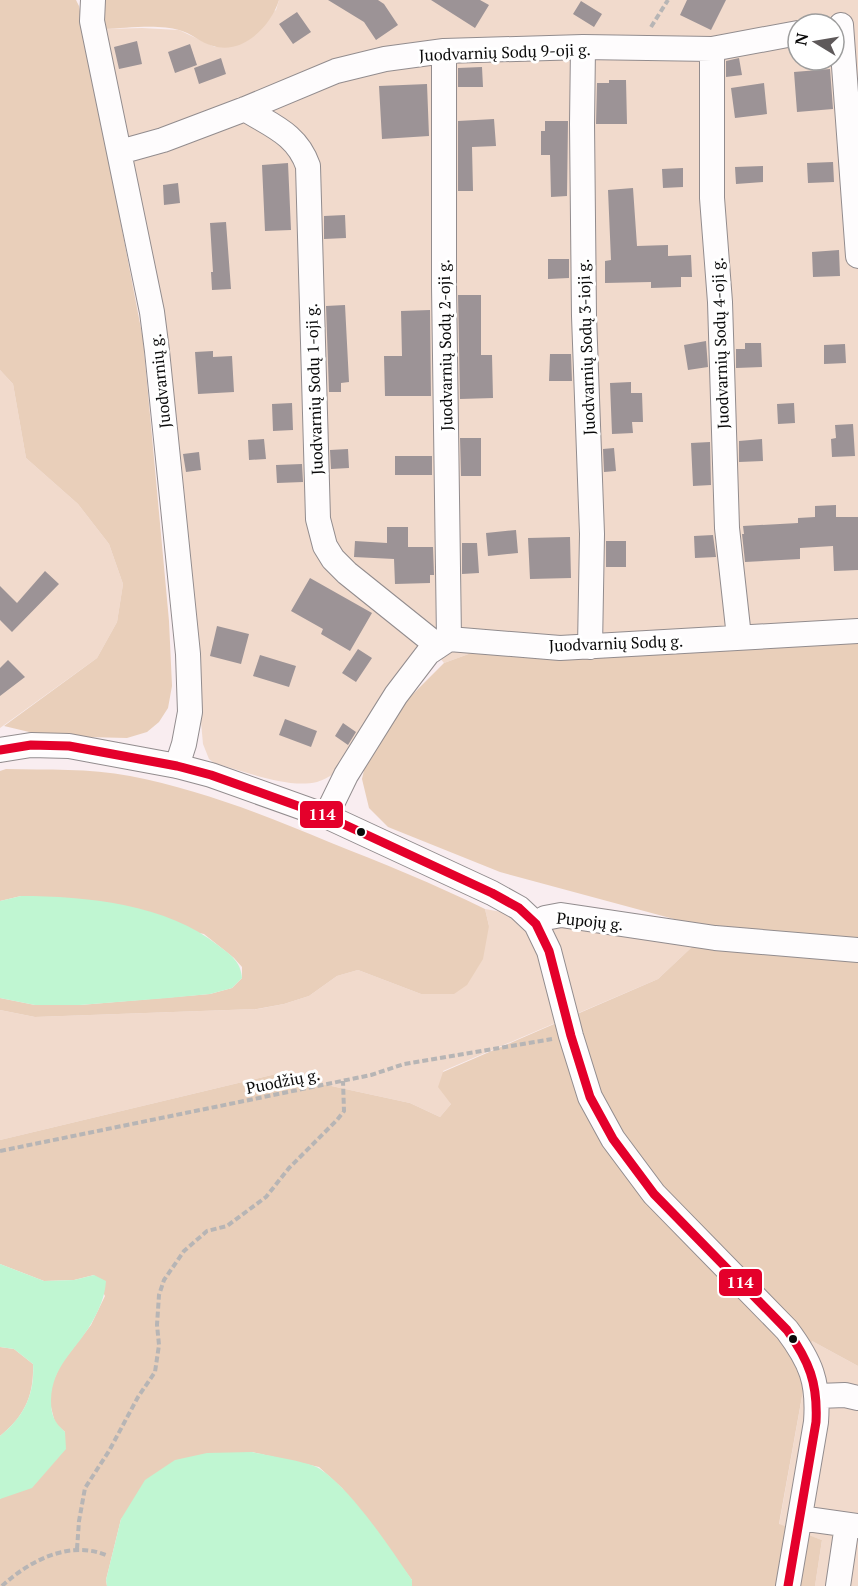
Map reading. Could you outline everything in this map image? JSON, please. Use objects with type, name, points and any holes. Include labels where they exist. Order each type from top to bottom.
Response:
[{"type":"street","name":"Juodvarnių g.","points":[[93,0],[92,21],[155,331],[188,654],[190,712],[177,766]]},
{"type":"street","name":"Juodvarnių Sodų 9-oji g.","points":[[120,152],[164,140],[336,71],[385,59],[444,51],[584,47],[712,50],[786,35]]},
{"type":"street","name":"Juodvarnių Sodų 3-ioji g.","points":[[584,47],[582,124],[584,316],[592,534],[590,647]]},
{"type":"street","name":"Juodvarnių Sodų 4-oji g.","points":[[712,50],[712,198],[720,302],[727,528],[739,637]]},
{"type":"street","name":"Juodvarnių Sodų 2-oji g.","points":[[444,51],[444,642]]},
{"type":"street","points":[[846,57],[858,256]]},
{"type":"street","name":"Juodvarnių Sodų 1-oji g.","points":[[245,109],[288,135],[303,150],[308,166],[317,507],[320,535],[333,559],[347,573],[444,642]]},
{"type":"street","name":"Juodvarnių Sodų g.","points":[[444,642],[560,648],[858,631]]},
{"type":"street","points":[[326,816],[346,775],[396,695],[428,653],[444,642]]},
{"type":"street","name":"Pupojų g.","points":[[0,750],[31,746],[69,746],[177,766],[253,788],[326,816],[492,893],[519,908],[536,924],[545,918],[561,915],[715,938],[858,950]]},
{"type":"street","points":[[536,924],[549,951],[571,1036],[590,1097],[613,1140],[654,1194],[787,1330],[801,1349],[813,1375],[818,1396],[816,1422],[788,1586]]},
{"type":"street","points":[[818,1396],[845,1395],[858,1398]]},
{"type":"street","points":[[801,1518],[852,1526],[838,1586]]},
{"type":"path","name":"Puodžių g.","points":[[0,1151],[371,1075],[404,1064],[571,1036]]},
{"type":"path","points":[[77,1549],[79,1521],[86,1488],[138,1397],[155,1372],[159,1345],[157,1325],[159,1295],[164,1280],[184,1251],[207,1231],[227,1226],[266,1197],[289,1168],[337,1120],[344,1111],[343,1081]]},
{"type":"path","points":[[2,1586],[37,1560],[77,1549],[106,1555]]},
{"type":"shaded area","points":[[0,0],[76,0],[79,6],[143,339],[169,621],[172,686],[168,708],[159,722],[147,732],[127,738],[46,736],[4,726],[97,658],[117,622],[123,584],[109,544],[78,504],[26,458],[13,384],[0,370]]},
{"type":"shaded area","points":[[104,0],[279,0],[270,19],[254,36],[235,46],[224,48],[209,45],[183,31],[171,28],[105,29]]},
{"type":"shaded area","points":[[279,0],[858,0],[858,643],[474,652],[444,663],[430,646],[338,771],[325,779],[305,784],[279,781],[214,763],[209,759],[203,744],[165,323],[105,29],[179,30],[215,47],[276,10]]},
{"type":"shaded area","points":[[0,370],[13,384],[26,458],[78,504],[109,544],[123,584],[117,622],[97,658],[0,728]]},
{"type":"shaded area","points":[[858,643],[858,1366],[812,1341],[779,1524],[822,1540],[815,1586],[412,1586],[412,1580],[342,1488],[319,1467],[252,1452],[121,1519],[106,1580],[107,1586],[0,1586],[0,1499],[65,1432],[55,1423],[51,1407],[51,1386],[61,1364],[91,1325],[105,1296],[94,1275],[74,1280],[44,1281],[0,1264],[0,1140],[276,1074],[410,1103],[440,1117],[451,1104],[438,1087],[443,1072],[658,979],[693,946],[696,925],[500,872],[388,827],[369,808],[362,779],[367,757],[407,700],[444,663],[474,652]]},
{"type":"shaded area","points":[[6,769],[115,773],[206,795],[280,822],[408,874],[485,909],[489,926],[483,959],[467,985],[454,994],[421,994],[358,970],[337,976],[309,996],[257,1009],[35,1017],[0,1010],[0,998],[35,1005],[80,1005],[210,994],[232,988],[242,978],[242,967],[204,934],[21,896],[0,901],[0,771]]},
{"type":"shaded area","points":[[21,896],[72,898],[125,905],[175,920],[198,932],[235,959],[242,978],[232,988],[210,994],[168,998],[80,1005],[35,1005],[0,998],[0,901]]},
{"type":"shaded area","points":[[485,909],[693,946],[658,979],[443,1071],[451,1104],[440,1117],[410,1103],[276,1074],[0,1140],[0,1010],[35,1017],[258,1009],[309,996],[337,976],[358,970],[421,994],[489,926]]},
{"type":"shaded area","points":[[0,1264],[44,1281],[74,1280],[94,1275],[106,1281],[97,1314],[85,1334],[65,1359],[52,1388],[53,1414],[65,1432],[66,1449],[32,1488],[0,1499],[0,1436],[22,1413],[30,1395],[33,1364],[14,1349],[0,1347]]},
{"type":"shaded area","points":[[812,1341],[858,1366],[858,1586],[815,1586],[822,1540],[779,1525]]},
{"type":"shaded area","points":[[0,1347],[14,1349],[33,1364],[33,1375],[30,1395],[22,1413],[0,1436]]},
{"type":"shaded area","points":[[252,1452],[315,1466],[332,1478],[382,1536],[412,1580],[412,1586],[107,1586],[106,1580],[121,1519],[145,1480],[175,1460],[207,1453]]},
{"type":"building","points":[[328,0],[378,0],[384,4],[398,25],[376,40],[364,22]]},
{"type":"building","points":[[431,0],[480,0],[489,5],[475,28]]},
{"type":"building","points":[[687,0],[726,0],[711,30],[680,15]]},
{"type":"building","points":[[581,1],[602,14],[594,27],[573,14]]},
{"type":"building","points":[[297,12],[311,32],[293,44],[279,24]]},
{"type":"building","points":[[137,41],[142,64],[119,69],[114,47]]},
{"type":"building","points":[[190,44],[197,65],[175,73],[168,52]]},
{"type":"building","points":[[221,58],[226,74],[199,84],[194,68]]},
{"type":"building","points":[[739,58],[742,75],[726,77],[726,61]]},
{"type":"building","points":[[482,67],[483,87],[458,87],[458,68]]},
{"type":"building","points":[[794,72],[830,72],[833,109],[797,112]]},
{"type":"building","points":[[609,80],[626,80],[627,124],[596,124],[597,83],[609,83]]},
{"type":"building","points":[[764,83],[767,114],[735,118],[731,88]]},
{"type":"building","points":[[427,84],[429,136],[382,139],[379,86]]},
{"type":"building","points":[[494,119],[496,146],[472,147],[473,191],[458,191],[458,121]]},
{"type":"building","points":[[545,121],[568,121],[567,196],[551,197],[550,155],[541,155],[541,131],[545,131]]},
{"type":"building","points":[[833,162],[834,182],[808,183],[807,163]]},
{"type":"building","points":[[288,163],[291,230],[265,231],[262,165]]},
{"type":"building","points":[[763,166],[763,182],[736,184],[735,167]]},
{"type":"building","points":[[683,168],[683,187],[663,188],[662,169]]},
{"type":"building","points":[[178,183],[180,203],[164,205],[163,185]]},
{"type":"building","points":[[633,188],[637,246],[668,245],[668,256],[691,255],[692,277],[681,277],[681,287],[651,288],[651,282],[605,283],[605,261],[611,260],[608,190]]},
{"type":"building","points":[[345,215],[346,238],[324,239],[324,216]]},
{"type":"building","points":[[226,222],[231,289],[212,290],[210,223]]},
{"type":"building","points":[[839,250],[840,276],[813,277],[812,252]]},
{"type":"building","points":[[548,259],[569,259],[569,278],[548,279]]},
{"type":"building","points":[[458,295],[481,295],[481,355],[492,355],[493,398],[460,399]]},
{"type":"building","points":[[345,305],[349,382],[341,383],[341,392],[329,392],[326,306]]},
{"type":"building","points":[[430,310],[431,396],[385,396],[384,356],[402,356],[401,311]]},
{"type":"building","points":[[706,341],[708,367],[688,370],[684,345]]},
{"type":"building","points":[[745,343],[761,343],[762,367],[736,368],[736,349],[745,349]]},
{"type":"building","points":[[845,344],[846,363],[824,364],[824,345]]},
{"type":"building","points":[[213,351],[213,357],[232,356],[234,392],[198,394],[195,352]]},
{"type":"building","points":[[550,354],[571,354],[572,381],[549,381]]},
{"type":"building","points":[[631,382],[631,393],[642,393],[643,422],[632,422],[633,433],[612,434],[610,383]]},
{"type":"building","points":[[292,403],[293,430],[273,431],[272,404]]},
{"type":"building","points":[[794,403],[795,423],[778,424],[777,404]]},
{"type":"building","points":[[853,424],[855,456],[832,457],[831,439],[836,438],[835,425]]},
{"type":"building","points":[[460,438],[481,438],[481,476],[461,476]]},
{"type":"building","points":[[264,439],[266,459],[249,460],[248,440]]},
{"type":"building","points":[[762,439],[763,461],[739,462],[739,441]]},
{"type":"building","points":[[710,442],[711,485],[693,486],[691,443]]},
{"type":"building","points":[[614,448],[616,471],[604,472],[603,449]]},
{"type":"building","points":[[348,449],[349,468],[331,469],[330,450]]},
{"type":"building","points":[[199,452],[201,470],[186,472],[183,454]]},
{"type":"building","points":[[395,456],[432,456],[432,475],[395,475]]},
{"type":"building","points":[[302,464],[303,482],[277,483],[276,465]]},
{"type":"building","points":[[836,505],[836,517],[858,517],[858,570],[834,571],[833,546],[800,548],[800,559],[745,562],[743,526],[798,523],[798,518],[815,517],[815,506]]},
{"type":"building","points":[[387,527],[408,527],[408,547],[433,547],[434,575],[430,575],[430,583],[395,584],[394,559],[354,557],[355,541],[387,543]]},
{"type":"building","points":[[516,530],[518,553],[488,556],[486,533]]},
{"type":"building","points":[[713,535],[716,557],[695,558],[694,536]]},
{"type":"building","points":[[570,537],[571,578],[530,579],[528,538]]},
{"type":"building","points":[[606,541],[626,541],[626,567],[606,567]]},
{"type":"building","points":[[462,543],[477,543],[479,573],[462,574]]},
{"type":"building","points":[[45,571],[59,584],[12,632],[0,620],[0,586],[17,603]]},
{"type":"building","points":[[310,578],[372,613],[350,651],[321,634],[323,629],[291,611]]},
{"type":"building","points":[[217,626],[249,634],[241,664],[210,656]]},
{"type":"building","points":[[358,649],[372,658],[356,682],[342,673]]},
{"type":"building","points":[[260,655],[296,666],[289,687],[253,676]]},
{"type":"building","points":[[8,660],[25,677],[0,696],[0,668]]},
{"type":"building","points":[[285,719],[317,731],[311,747],[279,735]]},
{"type":"building","points":[[343,723],[356,732],[348,745],[335,736]]},
{"type":"transit line","name":"114","points":[[0,750],[31,745],[69,746],[177,766],[211,775],[326,816],[492,893],[519,908],[536,924],[549,951],[571,1036],[590,1097],[613,1139],[654,1194],[787,1330],[806,1362],[814,1384],[816,1422],[788,1586]]}]
